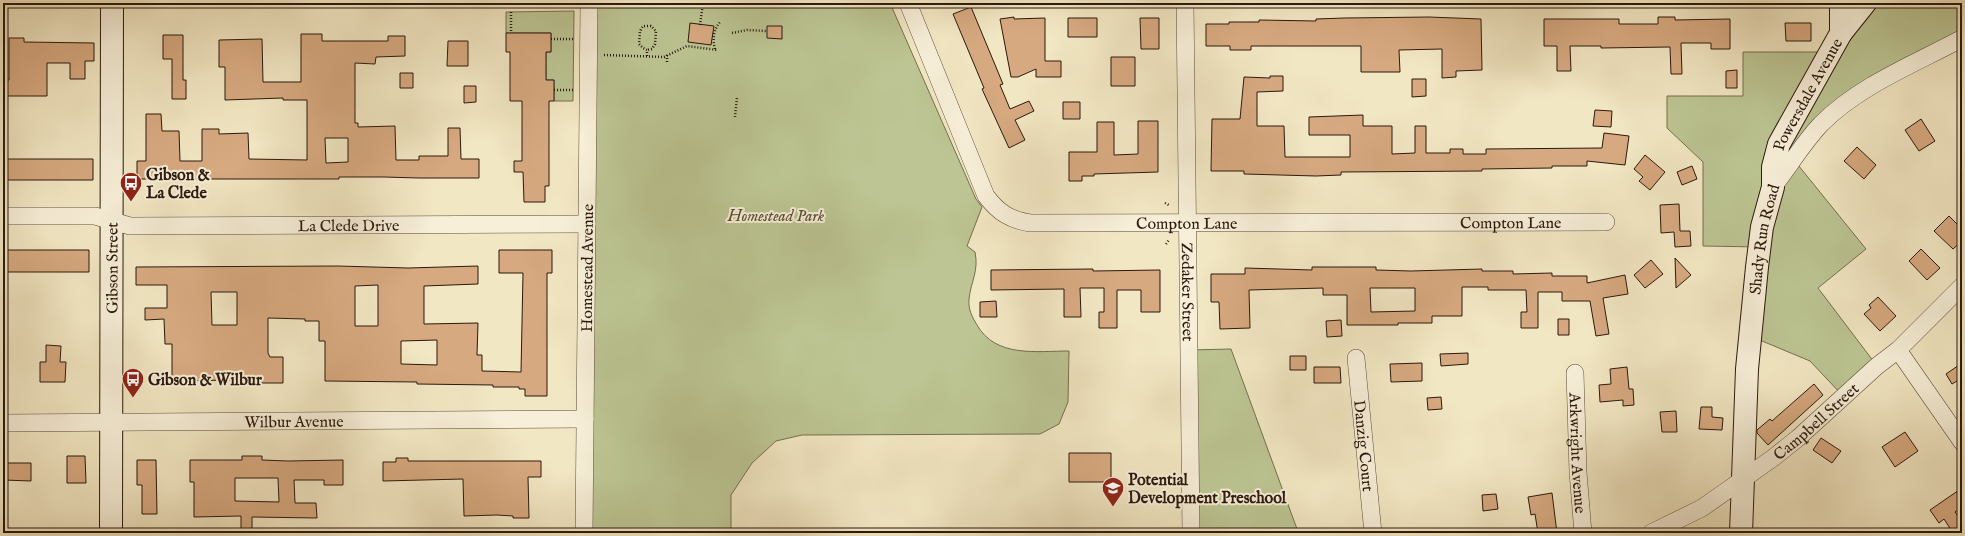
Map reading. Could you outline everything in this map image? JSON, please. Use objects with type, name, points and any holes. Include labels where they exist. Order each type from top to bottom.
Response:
[{"type":"street","name":"Gibson Street","points":[[111,533],[112,3]]},
{"type":"street","name":"Homestead Avenue","points":[[584,533],[589,3]]},
{"type":"street","name":"Compton Lane","points":[[908,3],[986,196],[995,208],[1017,221],[1030,223],[1606,222]]},
{"type":"street","name":"Zedaker Street","points":[[1185,3],[1191,533]]},
{"type":"street","name":"Powersdale Avenue","points":[[1773,187],[1773,167],[1779,144],[1841,33],[1841,3]]},
{"type":"street","points":[[1841,33],[1865,3]]},
{"type":"street","name":"Shady Run Road","points":[[1741,533],[1747,368],[1762,227],[1773,187],[1820,125],[1844,104],[1869,87],[1959,40]]},
{"type":"street","name":"La Clede Drive","points":[[3,216],[95,216],[130,226],[587,224]]},
{"type":"street","name":"Campbell Street","points":[[1651,533],[1702,508],[1798,438],[1877,366],[1898,350],[1962,286]]},
{"type":"street","points":[[1898,350],[1962,442]]},
{"type":"street","name":"Danzig Court","points":[[1356,358],[1373,533]]},
{"type":"street","name":"Arkwright Avenue","points":[[1575,373],[1578,472],[1583,533]]},
{"type":"street","name":"Wilbur Avenue","points":[[3,423],[585,419]]},
{"type":"path","points":[[700,25],[704,3],[720,6]]},
{"type":"path","points":[[511,12],[511,33]]},
{"type":"path","points":[[603,55],[667,55],[687,46],[716,50],[713,44],[716,27],[721,21]]},
{"type":"path","points":[[643,26],[652,26],[656,31],[655,44],[652,49],[647,50],[639,44],[640,31],[643,26]]},
{"type":"path","points":[[732,33],[747,30],[767,31]]},
{"type":"path","points":[[551,39],[574,39]]},
{"type":"path","points":[[697,47],[698,43]]},
{"type":"path","points":[[647,50],[647,56]]},
{"type":"path","points":[[667,55],[667,62]]},
{"type":"path","points":[[554,90],[574,90]]},
{"type":"path","points":[[736,117],[737,97]]},
{"type":"path","points":[[1165,203],[1169,205]]},
{"type":"path","points":[[1166,244],[1169,240]]},
{"type":"green space","name":"Homestead Park","points":[[589,3],[890,3],[976,199],[982,207],[967,246],[975,252],[976,259],[969,299],[969,306],[972,316],[985,336],[1006,348],[1030,351],[1069,351],[1068,402],[1059,424],[1040,434],[802,435],[776,441],[752,463],[731,495],[731,533],[584,533]]},
{"type":"green space","points":[[1841,3],[1962,3],[1962,47],[1869,87],[1794,160],[1866,249],[1818,288],[1877,366],[1843,396],[1810,361],[1750,336],[1760,247],[1703,246],[1703,162],[1667,128],[1667,96],[1743,96],[1743,52],[1831,52]]},
{"type":"green space","points":[[574,11],[573,101],[554,101],[554,80],[546,80],[546,52],[551,52],[551,33],[506,33],[506,12]]},
{"type":"green space","points":[[1231,349],[1297,529],[1191,530],[1189,350]]},
{"type":"building","points":[[971,7],[1003,84],[1000,85],[1010,109],[1029,101],[1034,111],[1015,120],[1025,140],[1009,148],[982,89],[984,88],[953,14]]},
{"type":"building","points":[[1014,17],[1014,19],[1045,18],[1045,61],[1061,61],[1061,77],[1036,77],[1036,69],[1018,77],[1011,77],[1000,19]]},
{"type":"building","points":[[1429,17],[1481,19],[1482,70],[1456,71],[1456,77],[1442,78],[1442,49],[1399,50],[1400,72],[1361,72],[1361,46],[1251,46],[1251,50],[1230,50],[1230,46],[1206,46],[1206,24],[1259,22],[1259,20],[1316,21],[1316,19],[1344,18]]},
{"type":"building","points":[[1658,17],[1675,17],[1675,20],[1730,19],[1730,49],[1711,49],[1711,43],[1681,43],[1682,74],[1671,74],[1670,47],[1601,48],[1601,46],[1570,46],[1571,71],[1557,71],[1557,46],[1544,46],[1544,19],[1619,19],[1619,24],[1658,24]]},
{"type":"building","points":[[1068,18],[1097,18],[1097,37],[1068,37]]},
{"type":"building","points":[[1140,18],[1159,18],[1159,49],[1141,49]]},
{"type":"building","points":[[690,23],[714,26],[711,45],[688,42]]},
{"type":"building","points":[[1785,23],[1811,23],[1811,41],[1786,41]]},
{"type":"building","points":[[767,26],[782,26],[782,39],[767,38]]},
{"type":"building","points":[[506,33],[551,33],[551,52],[546,52],[546,80],[554,80],[554,101],[549,101],[549,186],[545,186],[545,202],[524,202],[523,172],[514,172],[514,161],[522,161],[522,101],[510,101],[510,52],[506,52]]},
{"type":"building","points":[[301,34],[322,34],[322,41],[388,41],[388,36],[405,36],[405,56],[376,57],[375,64],[355,63],[355,123],[358,123],[358,127],[395,126],[396,160],[419,160],[419,156],[448,156],[448,128],[460,128],[461,159],[479,159],[479,178],[339,177],[339,179],[137,179],[137,161],[146,161],[146,114],[161,114],[162,131],[179,131],[180,161],[202,161],[202,129],[219,129],[219,134],[248,133],[249,159],[307,160],[307,100],[283,100],[283,98],[225,100],[225,67],[219,67],[219,40],[262,39],[263,82],[301,82]],"holes":[[[325,138],[348,138],[348,162],[326,163]]]},
{"type":"building","points":[[163,35],[183,35],[183,80],[186,80],[186,99],[172,99],[172,59],[163,59]]},
{"type":"building","points":[[9,38],[24,38],[24,42],[94,43],[94,61],[85,61],[85,79],[70,79],[70,63],[47,63],[47,96],[3,96],[3,80],[9,80]]},
{"type":"building","points":[[448,41],[468,41],[468,66],[447,66]]},
{"type":"building","points":[[1111,57],[1135,57],[1135,86],[1111,86]]},
{"type":"building","points":[[1737,70],[1737,88],[1726,88],[1726,71]]},
{"type":"building","points":[[400,73],[413,73],[413,88],[400,88]]},
{"type":"building","points":[[1270,76],[1283,76],[1283,91],[1257,92],[1257,126],[1284,126],[1285,157],[1350,157],[1350,135],[1309,135],[1309,117],[1363,115],[1363,126],[1392,126],[1392,154],[1415,153],[1415,126],[1426,126],[1426,153],[1450,153],[1450,149],[1463,149],[1463,154],[1486,154],[1486,149],[1602,148],[1604,133],[1629,136],[1625,165],[1587,161],[1587,166],[1552,166],[1552,168],[1482,169],[1482,171],[1341,172],[1341,175],[1316,176],[1244,174],[1244,171],[1211,171],[1212,119],[1240,119],[1244,77],[1270,78]]},
{"type":"building","points":[[1412,79],[1426,79],[1426,96],[1412,97]]},
{"type":"building","points":[[464,86],[476,86],[476,102],[464,103]]},
{"type":"building","points":[[1063,102],[1080,102],[1080,119],[1063,119]]},
{"type":"building","points":[[1595,110],[1612,111],[1611,127],[1593,126]]},
{"type":"building","points":[[1921,119],[1935,141],[1919,151],[1905,130]]},
{"type":"building","points":[[1138,121],[1158,121],[1158,172],[1094,174],[1094,176],[1082,176],[1082,181],[1069,181],[1069,152],[1097,152],[1097,122],[1114,122],[1114,155],[1138,154]]},
{"type":"building","points":[[1857,147],[1876,165],[1864,179],[1844,161]]},
{"type":"building","points":[[1645,155],[1665,172],[1650,190],[1639,181],[1643,177],[1634,169]]},
{"type":"building","points":[[3,159],[93,159],[93,180],[3,180]]},
{"type":"building","points":[[1692,166],[1697,179],[1682,185],[1677,172]]},
{"type":"building","points":[[1679,204],[1680,231],[1690,231],[1691,246],[1675,247],[1674,232],[1661,233],[1660,205]]},
{"type":"building","points":[[1949,216],[1962,229],[1962,241],[1953,249],[1934,231]]},
{"type":"building","points":[[1921,249],[1940,268],[1927,280],[1909,261]]},
{"type":"building","points":[[3,250],[89,250],[89,272],[3,272]]},
{"type":"building","points":[[499,250],[552,250],[552,273],[547,273],[547,396],[525,396],[525,389],[519,389],[519,387],[493,387],[493,385],[325,381],[325,341],[319,341],[319,321],[305,321],[305,319],[268,318],[268,353],[270,357],[283,357],[283,383],[234,383],[234,380],[172,381],[172,344],[165,344],[164,319],[145,320],[145,308],[167,308],[167,285],[136,285],[136,267],[338,266],[408,268],[478,266],[478,284],[424,286],[424,324],[478,323],[477,355],[482,355],[482,371],[521,372],[523,273],[499,273]],"holes":[[[378,285],[378,326],[355,326],[355,286]],[[211,292],[237,292],[237,325],[212,325]],[[437,340],[437,365],[401,364],[401,341]]]},
{"type":"building","points":[[1675,258],[1691,275],[1676,288]]},
{"type":"building","points":[[1651,260],[1663,274],[1645,288],[1634,275]]},
{"type":"building","points":[[1312,267],[1376,267],[1376,270],[1411,271],[1482,269],[1482,271],[1513,271],[1513,274],[1552,273],[1552,276],[1587,276],[1587,283],[1625,275],[1628,294],[1603,298],[1609,334],[1596,336],[1590,301],[1562,301],[1562,292],[1538,292],[1538,328],[1521,328],[1521,312],[1527,312],[1526,290],[1488,290],[1488,287],[1462,287],[1462,316],[1432,316],[1432,323],[1398,323],[1398,325],[1347,325],[1347,295],[1323,295],[1323,288],[1249,290],[1250,328],[1220,329],[1219,302],[1211,302],[1211,274],[1245,274],[1245,268],[1312,270]],"holes":[[[1370,288],[1415,288],[1415,311],[1371,312]]]},
{"type":"building","points":[[1093,269],[1093,271],[1160,270],[1160,312],[1141,312],[1141,290],[1117,290],[1117,328],[1099,328],[1099,312],[1104,312],[1104,288],[1080,288],[1081,317],[1064,317],[1064,289],[991,290],[991,270]]},
{"type":"building","points":[[1878,297],[1896,316],[1880,331],[1864,314],[1871,308],[1869,305]]},
{"type":"building","points":[[996,301],[997,317],[980,317],[980,302]]},
{"type":"building","points":[[1558,319],[1569,319],[1569,335],[1558,335]]},
{"type":"building","points":[[1341,320],[1342,336],[1327,337],[1326,321]]},
{"type":"building","points":[[46,345],[61,346],[60,362],[66,362],[65,382],[40,382],[40,362],[46,362]]},
{"type":"building","points":[[1468,353],[1468,364],[1441,366],[1440,354]]},
{"type":"building","points":[[1290,356],[1306,356],[1306,370],[1290,370]]},
{"type":"building","points":[[1422,363],[1422,381],[1391,382],[1390,364]]},
{"type":"building","points":[[1962,363],[1962,378],[1952,384],[1946,374]]},
{"type":"building","points":[[1314,367],[1340,367],[1341,383],[1314,383]]},
{"type":"building","points":[[1627,367],[1629,389],[1633,389],[1634,405],[1623,406],[1623,400],[1600,402],[1599,385],[1611,384],[1610,369]]},
{"type":"building","points":[[1814,384],[1823,395],[1768,445],[1757,433],[1757,430],[1770,419],[1772,421]]},
{"type":"building","points":[[1441,397],[1442,409],[1428,410],[1427,398]]},
{"type":"building","points":[[1701,407],[1712,407],[1712,417],[1723,418],[1722,430],[1699,429]]},
{"type":"building","points":[[1676,411],[1677,432],[1662,432],[1660,412]]},
{"type":"building","points":[[1905,432],[1918,451],[1895,467],[1882,447]]},
{"type":"building","points":[[1821,438],[1841,451],[1832,463],[1813,450]]},
{"type":"building","points":[[1069,453],[1111,453],[1111,482],[1069,482]]},
{"type":"building","points":[[67,456],[85,456],[86,483],[67,483]]},
{"type":"building","points":[[242,456],[262,456],[262,460],[343,460],[343,485],[324,485],[324,480],[294,480],[295,503],[316,503],[317,518],[252,517],[252,533],[241,533],[241,516],[194,517],[194,482],[190,482],[190,460],[242,460]],"holes":[[[235,478],[278,478],[279,502],[235,501]]]},
{"type":"building","points":[[396,458],[408,458],[408,461],[541,461],[541,477],[528,477],[529,518],[513,518],[513,516],[497,515],[464,516],[463,479],[383,481],[383,462],[396,462]]},
{"type":"building","points":[[137,460],[156,460],[157,514],[142,514],[142,485],[137,485]]},
{"type":"building","points":[[4,463],[31,463],[31,481],[4,480]]},
{"type":"building","points":[[1962,488],[1962,507],[1955,512],[1962,522],[1962,533],[1953,533],[1944,519],[1939,523],[1930,510]]},
{"type":"building","points":[[1552,493],[1557,533],[1538,533],[1535,514],[1531,515],[1528,497]]},
{"type":"building","points":[[1496,494],[1498,509],[1483,511],[1482,495]]},
{"type":"place","name":"Gibson & La Clede","points":[[131,202]]},
{"type":"place","name":"Gibson & Wilbur","points":[[133,398]]},
{"type":"place","name":"Potential Development Preschool","points":[[1113,508]]}]
